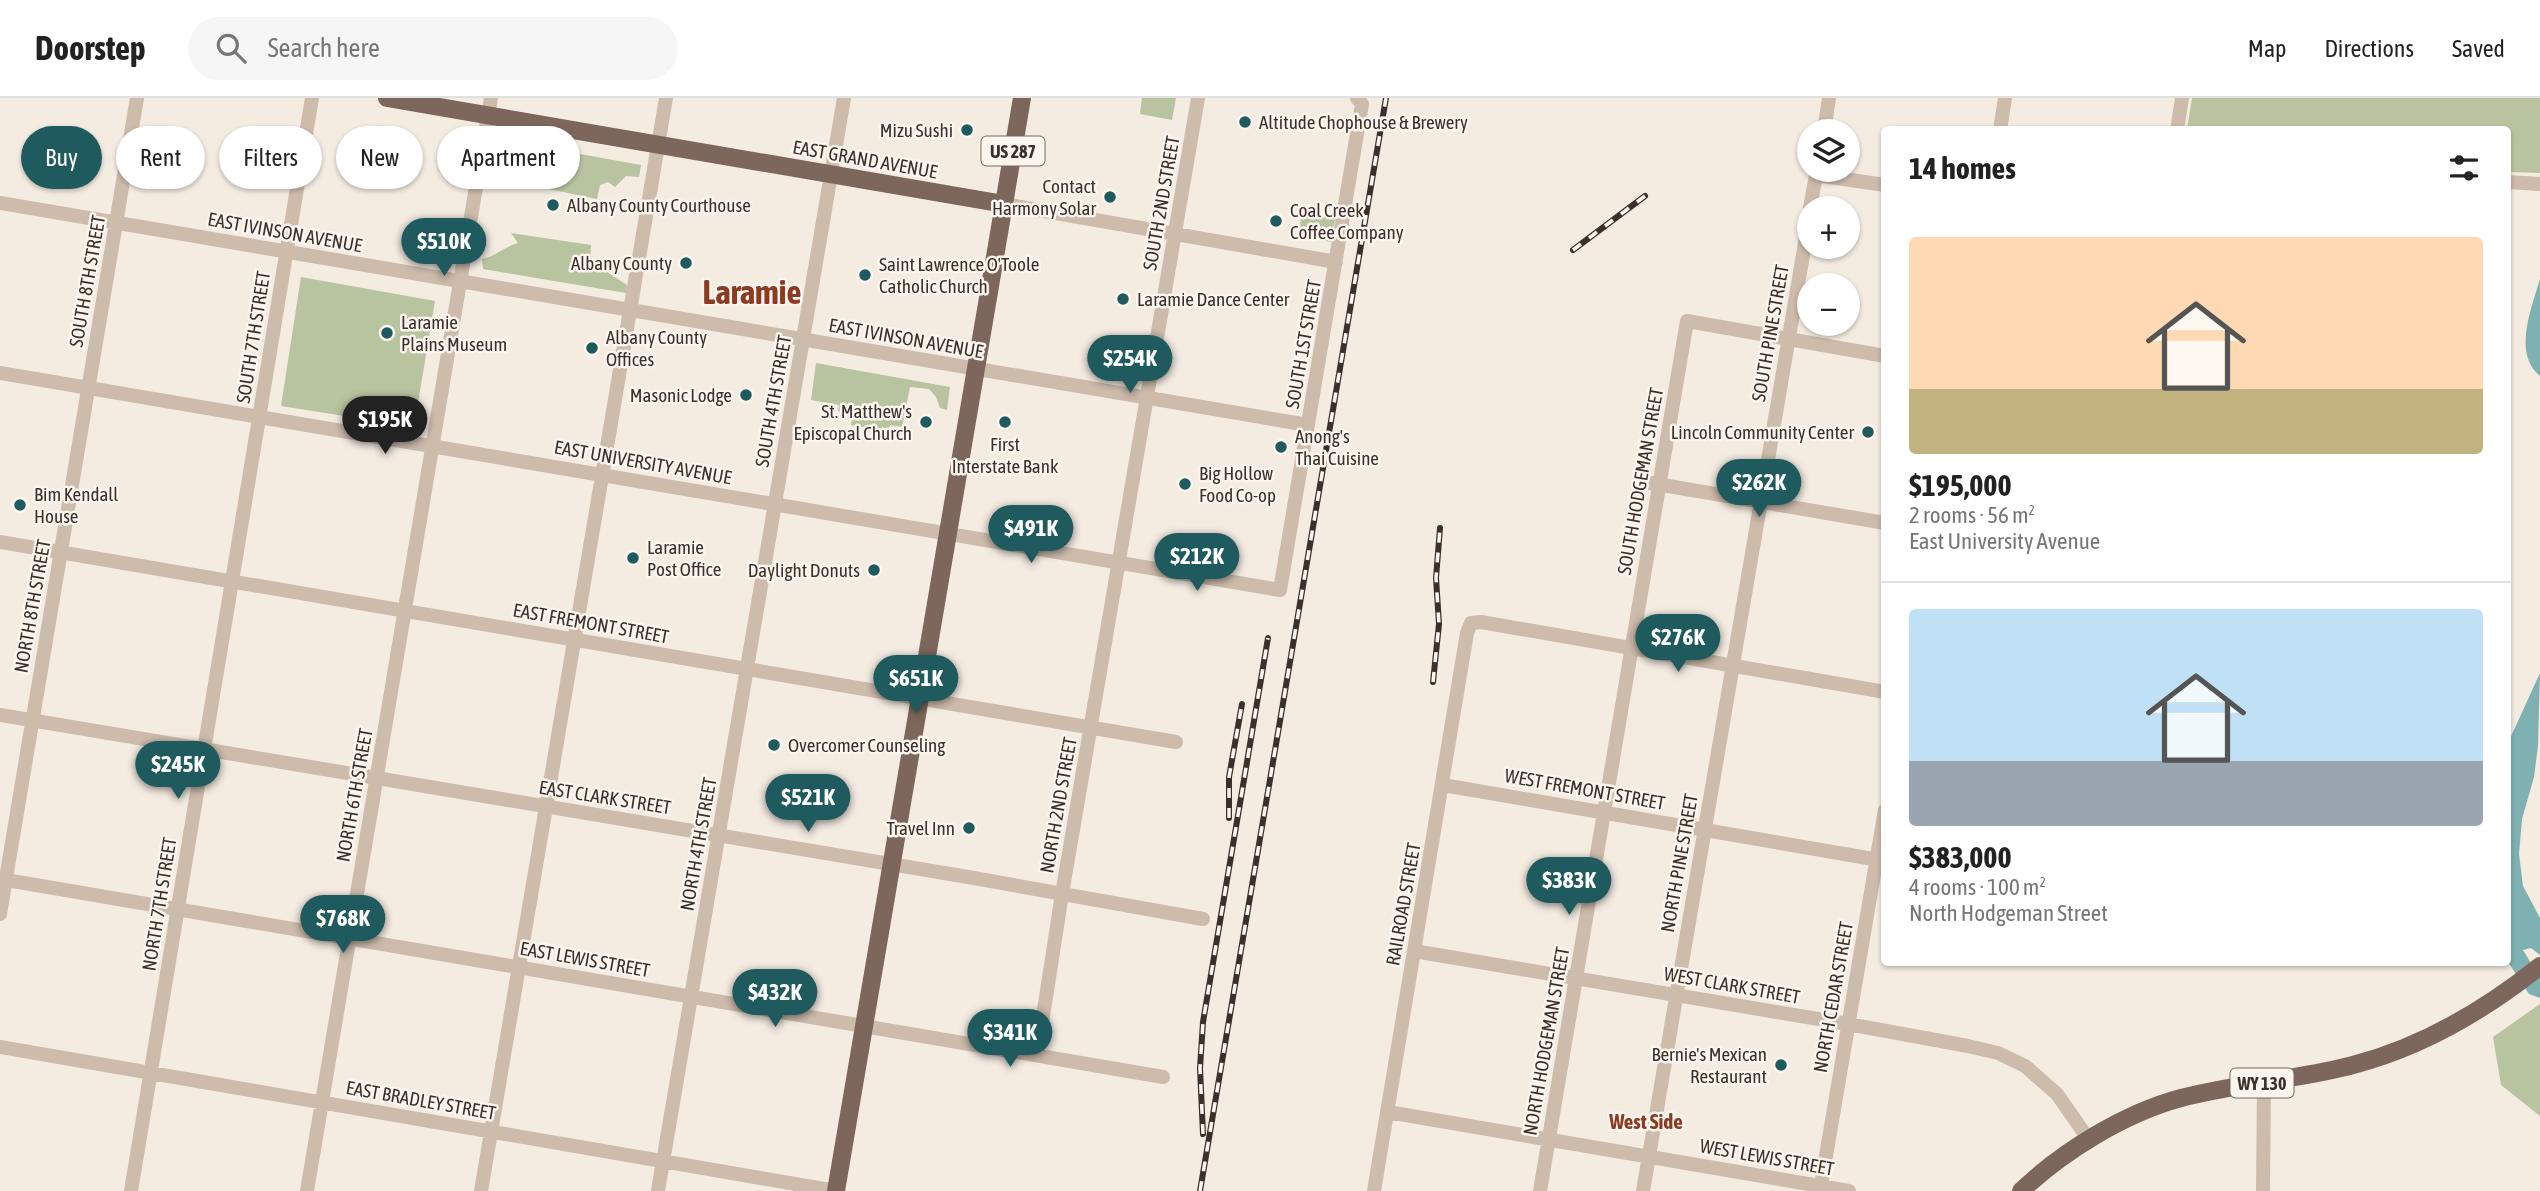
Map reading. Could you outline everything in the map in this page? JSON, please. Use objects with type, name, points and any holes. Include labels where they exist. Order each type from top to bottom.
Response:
[{"type":"main road","name":"EAST GRAND AVENUE","points":[[387,98],[490,107],[659,144],[1004,204]]},
{"type":"main road","name":"US 287","points":[[1004,204],[1022,98]]},
{"type":"main road","points":[[836,1191],[1004,204]]},
{"type":"main road","name":"WY 130","points":[[2021,1191],[2051,1165],[2090,1140],[2138,1115],[2178,1099],[2353,1065],[2388,1054],[2478,1011],[2540,966]]},
{"type":"street","name":"SOUTH 8TH STREET","points":[[89,388],[138,98]]},
{"type":"street","name":"SOUTH 7TH STREET","points":[[260,417],[312,98]]},
{"type":"street","points":[[481,1191],[666,98]]},
{"type":"street","name":"SOUTH 4TH STREET","points":[[775,504],[844,98]]},
{"type":"street","name":"SOUTH 2ND STREET","points":[[1119,562],[1198,98]]},
{"type":"street","points":[[1826,119],[1829,98]]},
{"type":"street","points":[[2000,126],[2004,98]]},
{"type":"street","points":[[2178,126],[2182,98]]},
{"type":"street","name":"SOUTH 1ST STREET","points":[[1280,590],[1336,262],[1359,101]]},
{"type":"street","name":"NORTH 6TH STREET","points":[[307,1191],[490,107]]},
{"type":"street","points":[[1860,180],[1881,184]]},
{"type":"street","points":[[2511,182],[2539,184]]},
{"type":"street","name":"EAST IVINSON AVENUE","points":[[0,203],[1308,425]]},
{"type":"street","name":"EAST GRAND AVENUE","points":[[1004,204],[1336,262]]},
{"type":"street","name":"SOUTH PINE STREET","points":[[1733,665],[1802,259]]},
{"type":"street","name":"SOUTH HODGEMAN STREET","points":[[1632,648],[1687,321],[1787,339]]},
{"type":"street","points":[[1787,339],[1881,355]]},
{"type":"street","name":"EAST UNIVERSITY AVENUE","points":[[0,373],[1280,590]]},
{"type":"street","name":"NORTH 8TH STREET","points":[[0,914],[3,880],[33,721],[89,388]]},
{"type":"street","name":"NORTH 7TH STREET","points":[[131,1191],[260,417]]},
{"type":"street","points":[[1639,481],[1881,522]]},
{"type":"street","name":"NORTH 4TH STREET","points":[[658,1191],[775,504]]},
{"type":"street","name":"EAST FREMONT STREET","points":[[0,542],[1176,741]]},
{"type":"street","name":"NORTH 2ND STREET","points":[[1037,1055],[1119,562]]},
{"type":"street","name":"RAILROAD STREET","points":[[1374,1191],[1467,633],[1471,623],[1481,622],[1632,648]]},
{"type":"street","points":[[1632,648],[1881,691]]},
{"type":"street","name":"NORTH HODGEMAN STREET","points":[[1539,1191],[1632,648]]},
{"type":"street","name":"NORTH PINE STREET","points":[[1643,1191],[1733,665]]},
{"type":"street","name":"EAST CLARK STREET","points":[[0,715],[1203,919]]},
{"type":"street","name":"WEST FREMONT STREET","points":[[1443,785],[1881,860]]},
{"type":"street","name":"NORTH CEDAR STREET","points":[[1820,1189],[1848,1024],[1881,860]]},
{"type":"street","name":"EAST LEWIS STREET","points":[[3,880],[1163,1077]]},
{"type":"street","name":"WEST CLARK STREET","points":[[1414,950],[1968,1046],[2012,1059],[2025,1066],[2057,1094],[2090,1140]]},
{"type":"street","name":"EAST BRADLEY STREET","points":[[0,1048],[836,1191]]},
{"type":"street","points":[[2263,1191],[2264,1083]]},
{"type":"street","name":"WEST LEWIS STREET","points":[[1388,1112],[1820,1189],[1849,1191]]},
{"type":"green space","points":[[1142,98],[1176,98],[1172,120],[1140,114]]},
{"type":"green space","points":[[2192,98],[2540,98],[2540,173],[2511,172],[2511,126],[2187,126]]},
{"type":"green space","points":[[580,154],[641,165],[639,177],[626,176],[615,187],[608,182],[600,185],[597,199],[548,189],[580,189]]},
{"type":"green space","points":[[1302,213],[1335,219],[1331,242],[1298,236]]},
{"type":"green space","points":[[511,233],[591,245],[590,260],[604,265],[607,272],[627,285],[626,293],[483,269],[482,259],[518,243]]},
{"type":"green space","points":[[301,277],[435,301],[414,427],[281,406]]},
{"type":"green space","points":[[816,363],[950,387],[947,410],[940,408],[929,389],[910,387],[902,427],[890,425],[888,432],[851,425],[852,414],[838,411],[839,405],[811,400]]},
{"type":"green space","points":[[2540,1004],[2540,1116],[2501,1085],[2493,1037]]},
{"type":"water","points":[[2540,279],[2540,376],[2527,355],[2526,330]]},
{"type":"water","points":[[2540,673],[2538,746],[2534,777],[2522,819],[2519,854],[2523,886],[2540,918],[2540,955],[2531,948],[2523,950],[2540,978],[2540,998],[2529,994],[2511,966],[2511,736]]},
{"type":"railway","points":[[1200,1191],[1386,98]]},
{"type":"railway","points":[[1573,250],[1645,196]]},
{"type":"railway","points":[[1433,682],[1439,624],[1436,578],[1440,528]]},
{"type":"railway","points":[[1203,1134],[1200,1068],[1203,1022],[1268,638]]},
{"type":"railway","points":[[1229,818],[1229,777],[1242,704]]},
{"type":"place","name":"Altitude Chophouse & Brewery","points":[[1245,122]]},
{"type":"place","name":"Mizu Sushi","points":[[967,130]]},
{"type":"place","name":"Contact Harmony Solar","points":[[1110,197]]},
{"type":"place","name":"Albany County Courthouse","points":[[553,205]]},
{"type":"place","name":"Coal Creek Coffee Company","points":[[1276,221]]},
{"type":"place","name":"Albany County","points":[[686,263]]},
{"type":"place","name":"Saint Lawrence O'Toole Catholic Church","points":[[865,275]]},
{"type":"place","name":"Laramie Dance Center","points":[[1123,299]]},
{"type":"place","name":"Laramie Plains Museum","points":[[387,333]]},
{"type":"place","name":"Albany County Offices","points":[[592,348]]},
{"type":"place","name":"Masonic Lodge","points":[[746,395]]},
{"type":"place","name":"St. Matthew's Episcopal Church","points":[[926,422]]},
{"type":"place","name":"First Interstate Bank","points":[[1005,422]]},
{"type":"place","name":"Lincoln Community Center","points":[[1868,432]]},
{"type":"place","name":"Anong's Thai Cuisine","points":[[1281,447]]},
{"type":"place","name":"Big Hollow Food Co-op","points":[[1185,484]]},
{"type":"place","name":"Bim Kendall House","points":[[20,505]]},
{"type":"place","name":"Laramie Post Office","points":[[633,558]]},
{"type":"place","name":"Daylight Donuts","points":[[874,570]]},
{"type":"place","name":"Overcomer Counseling","points":[[774,745]]},
{"type":"place","name":"Travel Inn","points":[[969,828]]},
{"type":"place","name":"Bernie's Mexican Restaurant","points":[[1781,1065]]},
{"type":"district","name":"Laramie","points":[[752,292]]},
{"type":"district","name":"West Side","points":[[1646,1121]]}]
